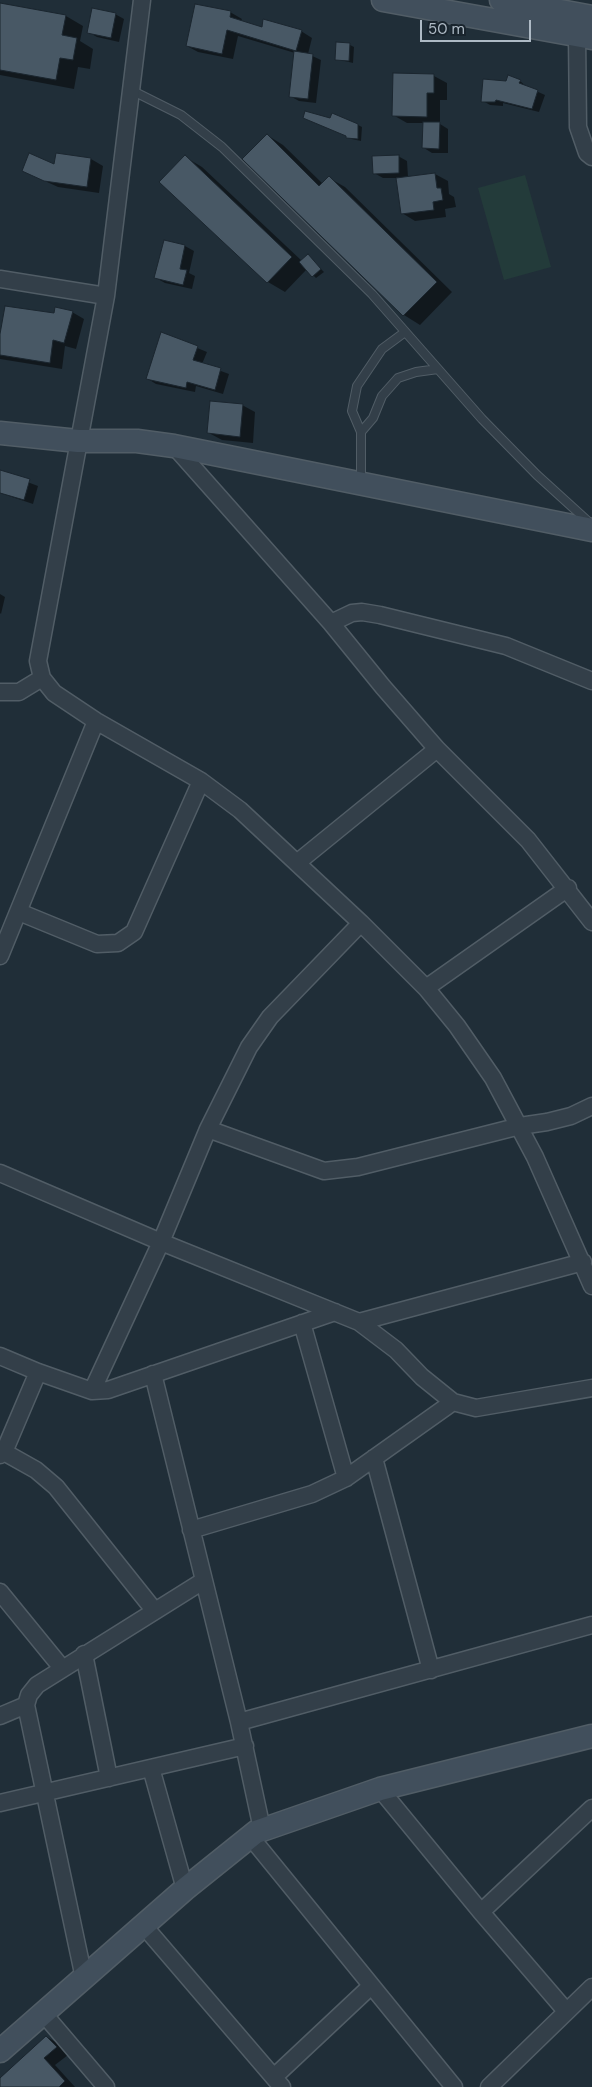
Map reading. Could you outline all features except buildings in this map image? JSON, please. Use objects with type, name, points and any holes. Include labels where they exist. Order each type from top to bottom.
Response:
[{"type":"main road","points":[[383,0],[500,5],[592,17]]},
{"type":"main road","points":[[500,5],[585,37]]},
{"type":"main road","points":[[0,433],[78,441],[129,441],[174,446],[592,530]]},
{"type":"main road","points":[[0,2050],[185,1889],[256,1832],[380,1789],[592,1736]]},
{"type":"street","points":[[142,0],[106,296],[38,661],[42,678],[54,693],[96,721],[201,781],[240,810],[298,862],[426,988],[457,1026],[488,1070],[520,1126],[583,1262],[592,1286]]},
{"type":"street","points":[[585,37],[578,127],[587,153],[592,157]]},
{"type":"street","points":[[0,279],[106,296]]},
{"type":"street","points":[[174,446],[331,623],[383,687],[437,748],[528,840],[568,888],[592,922]]},
{"type":"street","points":[[331,623],[352,613],[362,612],[380,615],[506,646],[592,681]]},
{"type":"street","points":[[0,692],[19,692],[42,678]]},
{"type":"street","points":[[2,947],[19,912],[96,721]]},
{"type":"street","points":[[298,862],[437,748]]},
{"type":"street","points":[[19,912],[97,944],[118,943],[134,932],[201,781]]},
{"type":"street","points":[[426,988],[568,888]]},
{"type":"street","points":[[92,1391],[161,1242],[208,1129],[249,1047],[270,1017],[360,923]]},
{"type":"street","points":[[208,1129],[324,1171],[358,1167],[520,1126],[548,1122],[571,1116],[592,1106]]},
{"type":"street","points":[[0,1173],[161,1242],[359,1322],[396,1350],[422,1378],[453,1402],[476,1408],[592,1388]]},
{"type":"street","points":[[359,1322],[583,1262]]},
{"type":"street","points":[[0,1356],[92,1391],[108,1390],[335,1312]]},
{"type":"street","points":[[302,1323],[346,1478]]},
{"type":"street","points":[[38,1372],[2,1453],[36,1470],[56,1487],[154,1610]]},
{"type":"street","points":[[153,1374],[239,1722],[256,1832],[371,1986],[454,2087]]},
{"type":"street","points":[[191,1530],[312,1494],[346,1478],[453,1402]]},
{"type":"street","points":[[374,1458],[431,1670]]},
{"type":"street","points":[[84,1978],[43,1793],[26,1705],[29,1695],[37,1685],[203,1581]]},
{"type":"street","points":[[0,1592],[62,1668]]},
{"type":"street","points":[[239,1722],[592,1624]]},
{"type":"street","points":[[84,1654],[109,1778]]},
{"type":"street","points":[[0,1716],[26,1705]]},
{"type":"street","points":[[0,1803],[244,1746]]},
{"type":"street","points":[[150,1768],[185,1889]]},
{"type":"street","points":[[380,1789],[481,1912],[566,2011]]},
{"type":"street","points":[[481,1912],[592,1808]]},
{"type":"street","points":[[144,1926],[278,2082],[371,1986]]},
{"type":"street","points":[[489,2087],[592,1987]]},
{"type":"street","points":[[43,2013],[106,2087]]},
{"type":"lane","points":[[132,90],[180,115],[222,147],[372,294],[438,369],[537,475],[592,524]]},
{"type":"lane","points":[[361,485],[361,432],[352,411],[357,386],[382,349],[405,332]]},
{"type":"lane","points":[[361,432],[372,418],[382,396],[398,378],[416,372],[438,369]]},
{"type":"green space","points":[[525,175],[551,267],[504,280],[478,188]]}]
